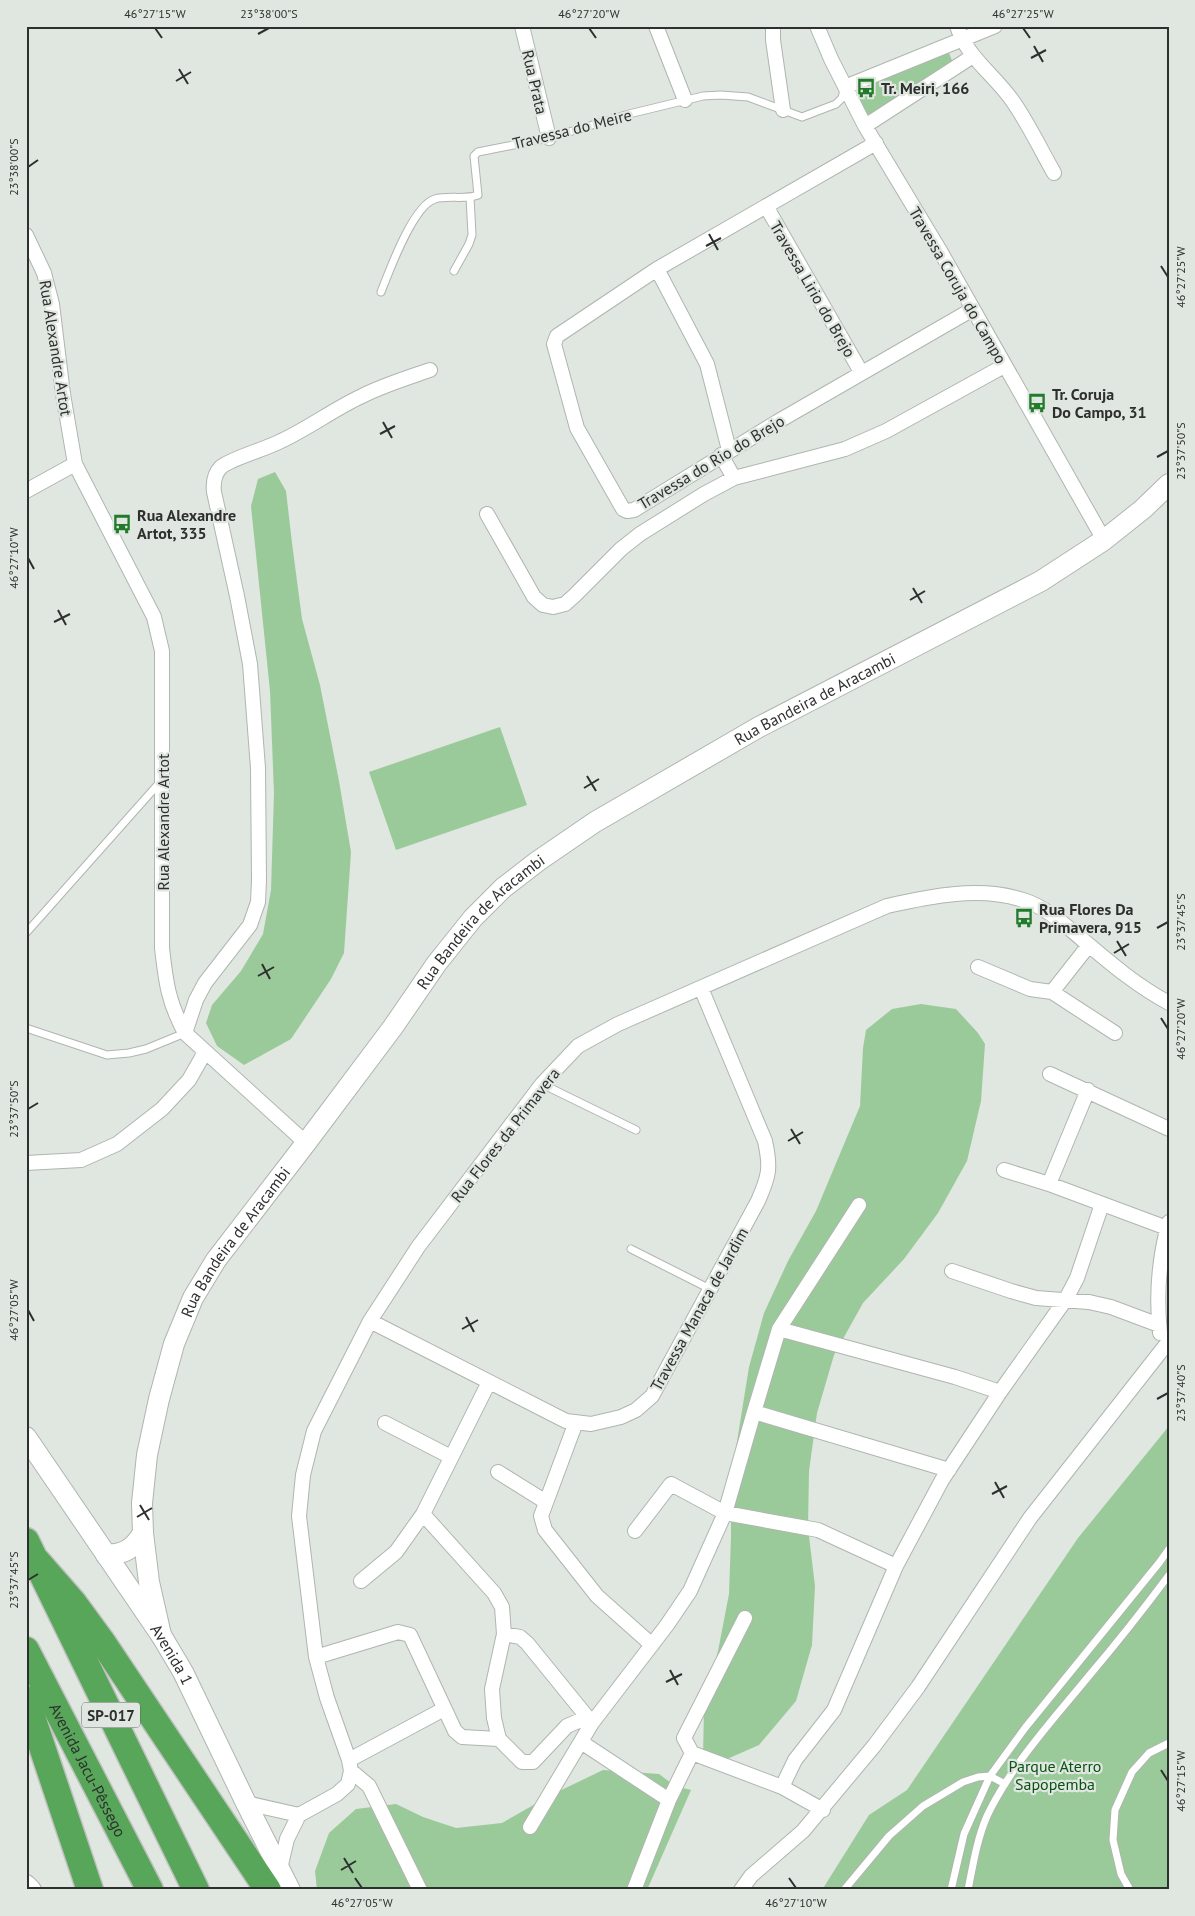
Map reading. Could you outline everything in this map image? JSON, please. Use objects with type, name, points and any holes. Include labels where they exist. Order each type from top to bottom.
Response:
[{"type":"highway","points":[[32,1552],[73,1602],[274,1880]]},
{"type":"highway","name":"SP-017","points":[[32,1552],[196,1890]]},
{"type":"highway","name":"Avenida Jacu-Pêssego","points":[[26,1650],[150,1890]]},
{"type":"highway","points":[[26,1699],[90,1890]]},
{"type":"main road","name":"Rua Bandeira de Aracambi","points":[[161,1635],[149,1582],[143,1533],[142,1503],[147,1455],[159,1398],[174,1344],[190,1306],[216,1260],[392,1027],[436,963],[473,918],[503,888],[538,861],[596,822],[759,727],[1041,580],[1104,540],[1143,509],[1169,484]]},
{"type":"main road","name":"Avenida 1","points":[[26,1437],[161,1635],[183,1672],[246,1803],[274,1880],[290,1890]]},
{"type":"main road","points":[[106,1555],[128,1551],[135,1545],[143,1533]]},
{"type":"main road","points":[[26,1885],[31,1890]]},
{"type":"street","name":"Rua Prata","points":[[522,26],[549,138]]},
{"type":"street","points":[[656,26],[685,100]]},
{"type":"street","points":[[773,26],[773,40],[783,110]]},
{"type":"street","name":"Travessa Coruja do Campo","points":[[817,26],[865,126],[973,309],[1104,540]]},
{"type":"street","points":[[845,87],[959,33],[995,26]]},
{"type":"street","points":[[959,33],[973,56],[1014,102],[1054,173]]},
{"type":"street","points":[[865,126],[973,56]]},
{"type":"street","name":"Travessa do Rio do Brejo","points":[[876,143],[657,269],[555,339],[554,344],[577,428],[618,501],[627,511],[634,510],[861,372],[973,309]]},
{"type":"street","name":"Travessa Lirio do Brejo","points":[[766,206],[861,372]]},
{"type":"street","name":"Rua Alexandre Artot","points":[[26,235],[44,273],[52,304],[63,394],[75,464],[154,618],[162,651],[162,948],[166,989],[175,1014],[185,1033],[306,1143]]},
{"type":"street","points":[[657,269],[707,364],[725,453],[734,478]]},
{"type":"street","points":[[487,514],[534,597],[543,605],[553,607],[565,604],[621,549],[640,534],[734,478],[845,449],[886,432],[1004,366]]},
{"type":"street","points":[[185,1033],[196,1000],[205,983],[250,925],[258,902],[258,768],[250,664],[213,482],[221,467],[230,462],[282,441],[361,396],[430,370]]},
{"type":"street","points":[[26,491],[75,464]]},
{"type":"street","name":"Rua Flores da Primavera","points":[[350,1766],[326,1698],[316,1657],[299,1516],[303,1475],[314,1431],[370,1321],[418,1247],[542,1084],[578,1046],[618,1024],[887,906],[932,897],[965,894],[994,894],[1024,900],[1052,914],[1132,980],[1169,1003]]},
{"type":"street","points":[[1052,992],[1089,945]]},
{"type":"street","points":[[978,967],[1030,989],[1052,992],[1114,1033]]},
{"type":"street","name":"Travessa Manaca de Jardim","points":[[370,1321],[566,1421],[591,1424],[621,1417],[636,1410],[652,1396],[758,1201],[767,1180],[770,1161],[766,1141],[701,988]]},
{"type":"street","points":[[27,1163],[81,1160],[117,1144],[162,1109],[189,1080],[205,1052]]},
{"type":"street","points":[[1050,1074],[1169,1129]]},
{"type":"street","points":[[1049,1184],[1088,1090]]},
{"type":"street","points":[[741,1890],[750,1876],[803,1831],[823,1810],[874,1746],[918,1687],[1030,1518],[1165,1345],[1159,1325],[1157,1299],[1168,1225],[1004,1170]]},
{"type":"street","points":[[530,1827],[592,1723],[690,1591],[725,1513],[779,1329],[859,1204]]},
{"type":"street","points":[[782,1787],[795,1760],[834,1710],[896,1566],[942,1480],[1000,1392],[1066,1299],[1077,1278],[1102,1204]]},
{"type":"street","points":[[952,1271],[1011,1292],[1036,1298],[1089,1302],[1110,1307],[1159,1325]]},
{"type":"street","points":[[779,1329],[955,1377],[1000,1392]]},
{"type":"street","points":[[361,1581],[396,1552],[424,1514],[489,1382]]},
{"type":"street","points":[[754,1412],[949,1470]]},
{"type":"street","points":[[576,1422],[541,1516],[545,1530],[597,1596],[652,1644]]},
{"type":"street","points":[[385,1423],[451,1457]]},
{"type":"street","points":[[498,1472],[546,1502]]},
{"type":"street","points":[[635,1532],[671,1484],[725,1513],[818,1530],[896,1566]]},
{"type":"street","points":[[424,1514],[494,1593],[502,1607],[504,1634],[492,1690],[494,1718],[499,1739],[522,1762],[533,1762],[568,1726],[582,1720],[592,1723]]},
{"type":"street","points":[[745,1618],[686,1730],[684,1738],[692,1753],[782,1787],[823,1810]]},
{"type":"street","points":[[316,1657],[398,1632],[410,1635],[455,1731],[462,1737],[499,1739]]},
{"type":"street","points":[[504,1634],[520,1637],[527,1643],[592,1723]]},
{"type":"street","points":[[350,1766],[444,1709]]},
{"type":"street","points":[[581,1742],[669,1800]]},
{"type":"street","points":[[634,1890],[669,1800],[692,1753]]},
{"type":"street","points":[[274,1880],[287,1840],[299,1815],[337,1794],[348,1784],[350,1766]]},
{"type":"street","points":[[350,1766],[369,1786],[420,1890]]},
{"type":"street","points":[[246,1803],[299,1815]]},
{"type":"lane","name":"Travessa do Meire","points":[[470,197],[478,194],[475,154],[549,138],[685,100],[721,95],[748,97],[799,117],[819,112],[840,102],[845,87]]},
{"type":"lane","points":[[381,292],[405,234],[430,201],[439,198],[470,197],[472,235],[454,271]]},
{"type":"lane","points":[[26,933],[163,779]]},
{"type":"lane","points":[[26,1028],[107,1055],[129,1054],[185,1033]]},
{"type":"lane","points":[[542,1084],[636,1130]]},
{"type":"lane","points":[[631,1249],[710,1289]]},
{"type":"lane","points":[[951,1890],[964,1834],[990,1776],[1025,1728],[1169,1549]]},
{"type":"lane","points":[[968,1890],[986,1817],[1004,1784],[1038,1736],[1123,1636],[1169,1575]]},
{"type":"lane","points":[[1130,1890],[1121,1874],[1113,1840],[1115,1810],[1132,1772],[1149,1754],[1169,1743]]},
{"type":"lane","points":[[844,1890],[889,1836],[923,1806],[963,1782],[978,1777],[990,1776],[1004,1784]]},
{"type":"green space","points":[[947,48],[953,63],[869,116],[859,100],[859,92],[864,83]]},
{"type":"green space","points":[[275,472],[286,491],[302,619],[320,685],[351,852],[344,953],[331,979],[291,1039],[244,1065],[217,1046],[206,1023],[212,1005],[241,971],[263,934],[271,890],[274,793],[270,691],[251,506],[258,479]]},
{"type":"green space","points":[[500,727],[527,805],[396,850],[369,772]]},
{"type":"green space","points":[[921,1004],[956,1009],[978,1033],[985,1044],[981,1101],[967,1161],[938,1213],[904,1259],[863,1303],[834,1355],[817,1413],[809,1471],[808,1528],[815,1586],[812,1645],[796,1701],[759,1745],[718,1763],[703,1758],[704,1708],[729,1594],[731,1479],[749,1367],[764,1313],[788,1261],[816,1211],[860,1106],[863,1048],[866,1030],[892,1009]]},
{"type":"green space","name":"Parque Aterro Sapopemba","points":[[1169,1426],[1169,1890],[822,1890],[869,1815],[907,1790],[1078,1538]]},
{"type":"green space","points":[[603,1770],[659,1774],[675,1786],[691,1790],[647,1890],[317,1890],[315,1871],[329,1833],[356,1809],[396,1804],[423,1817],[456,1828],[502,1823],[551,1795]]},
{"type":"place","name":"Tr. Meiri, 166","points":[[866,88]]},
{"type":"place","name":"Tr. Coruja Do Campo, 31","points":[[1037,403]]},
{"type":"place","name":"Rua Alexandre Artot, 335","points":[[122,524]]},
{"type":"place","name":"Rua Flores Da Primavera, 915","points":[[1024,918]]}]
